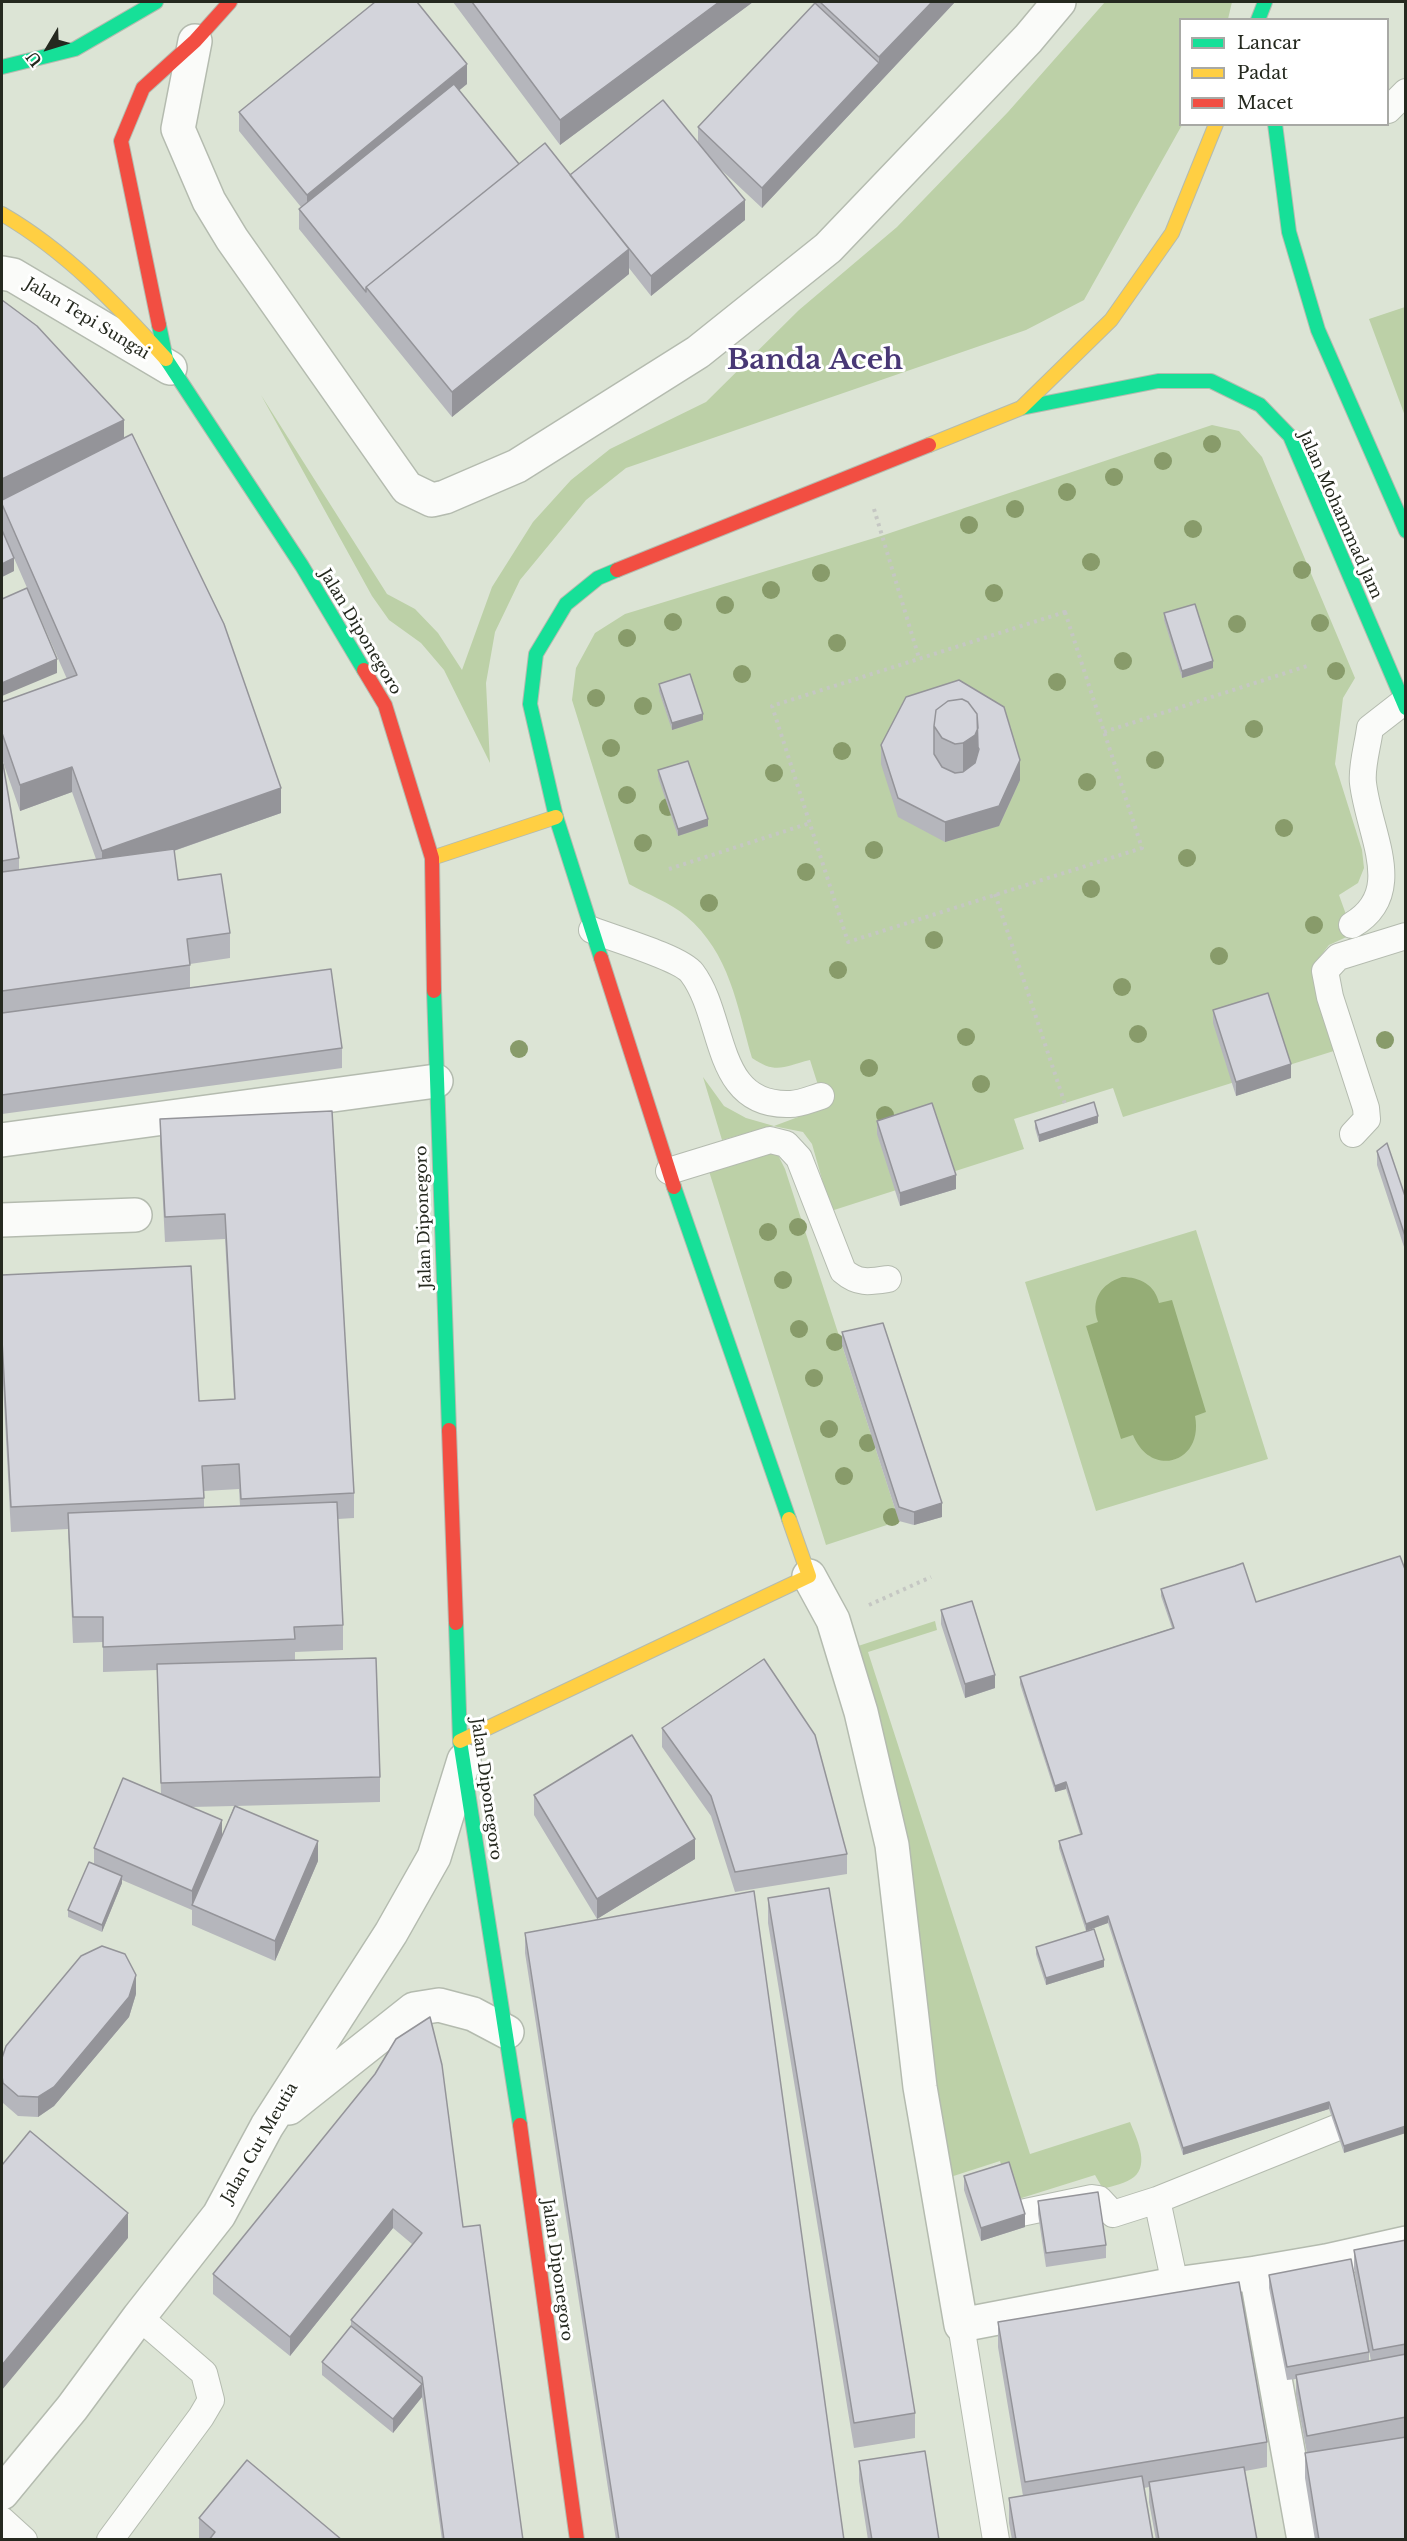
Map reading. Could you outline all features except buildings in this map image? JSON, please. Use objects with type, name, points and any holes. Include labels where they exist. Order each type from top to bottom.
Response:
[{"type":"main road","points":[[2,67],[75,49],[156,2]]},
{"type":"main road","name":"Jalan Diponegoro","points":[[230,2],[195,41],[143,88],[121,141],[169,364],[302,566],[386,705],[432,858],[436,1081],[462,1751],[507,2032],[577,2540]]},
{"type":"main road","points":[[1259,18],[1265,2]]},
{"type":"main road","points":[[1265,2],[1267,18]]},
{"type":"main road","points":[[462,1751],[809,1576],[669,1171],[556,817],[530,704],[536,654],[566,604],[598,578],[1021,408],[1111,320],[1172,233],[1215,126]]},
{"type":"main road","points":[[1275,126],[1289,232],[1318,330],[1406,531]]},
{"type":"main road","points":[[2,214],[28,229],[110,297],[169,364]]},
{"type":"main road","name":"Jalan Mohammad Jam","points":[[1021,408],[1158,381],[1211,381],[1260,405],[1290,436],[1404,703]]},
{"type":"main road","points":[[432,858],[556,817]]},
{"type":"street","points":[[195,41],[178,129],[209,201],[232,239],[407,488],[432,500],[445,497],[518,466],[707,344],[828,248],[1028,39],[1059,2]]},
{"type":"street","name":"Jalan Tepi Sungai","points":[[2,273],[13,275],[169,364]]},
{"type":"street","points":[[2,1140],[436,1081]]},
{"type":"street","points":[[2,1220],[135,1215]]},
{"type":"street","points":[[809,1576],[833,1620],[861,1712],[892,1845],[920,2087],[961,2325],[1174,2284],[1326,2261],[1406,2243]]},
{"type":"street","name":"Jalan Cut Meutia","points":[[2,2493],[72,2408],[139,2317],[219,2215],[267,2126],[391,1933],[434,1857],[462,1751]]},
{"type":"street","points":[[267,2126],[414,2009],[439,2005],[473,2014],[507,2032]]},
{"type":"street","points":[[1256,2273],[1304,2540]]},
{"type":"lane","points":[[1389,109],[1406,92]]},
{"type":"lane","points":[[1352,925],[1366,918],[1383,902],[1389,870],[1362,782],[1370,728],[1404,703]]},
{"type":"lane","points":[[592,930],[673,961],[691,971],[707,1000],[729,1069],[742,1089],[760,1101],[791,1104],[820,1096]]},
{"type":"lane","points":[[1353,1134],[1367,1119],[1366,1108],[1330,997],[1325,971],[1338,957],[1406,936]]},
{"type":"lane","points":[[669,1171],[770,1140],[786,1144],[799,1158],[843,1270],[854,1280],[868,1282],[888,1278]]},
{"type":"lane","points":[[1022,2213],[1092,2198],[1099,2199],[1113,2214],[1157,2200],[1336,2128]]},
{"type":"lane","points":[[1157,2200],[1174,2284]]},
{"type":"lane","points":[[110,2540],[201,2417],[211,2400],[204,2373],[139,2317]]},
{"type":"lane","points":[[961,2325],[996,2540]]},
{"type":"lane","points":[[2,2520],[24,2540]]},
{"type":"path","points":[[864,471],[881,536],[919,658]]},
{"type":"path","points":[[1065,612],[1142,848],[848,942],[772,706],[919,658],[1065,612]]},
{"type":"path","points":[[1104,732],[1307,666]]},
{"type":"path","points":[[669,869],[810,823]]},
{"type":"path","points":[[995,894],[1065,1104]]},
{"type":"path","points":[[833,1620],[931,1578]]},
{"type":"shaded area","points":[[1105,2],[1232,2],[1228,18],[1179,18],[1179,126],[1181,126],[1084,300],[1026,330],[626,468],[586,500],[520,580],[495,632],[486,683],[490,763],[444,670],[421,643],[389,620],[372,596],[261,395],[387,594],[415,609],[438,633],[462,670],[492,587],[533,522],[571,480],[610,449],[706,402],[799,310],[897,227],[1008,112]]},
{"type":"shaded area","points":[[1406,307],[1405,416],[1369,319]]},
{"type":"shaded area","points":[[1212,425],[1239,431],[1262,457],[1355,678],[1343,698],[1335,764],[1362,850],[1364,868],[1358,883],[1339,895],[1353,934],[1329,945],[1315,963],[1314,977],[1337,1050],[1123,1117],[1113,1088],[1014,1119],[1024,1149],[831,1211],[812,1144],[803,1132],[773,1126],[722,1140],[703,1077],[724,1106],[746,1118],[774,1126],[825,1107],[810,1060],[774,1068],[752,1058],[730,981],[713,946],[701,931],[673,907],[629,884],[572,700],[576,668],[595,633],[625,614],[881,536]]},
{"type":"shaded area","points":[[768,1149],[777,1153],[785,1169],[899,1521],[826,1545],[708,1168]]},
{"type":"shaded area","points":[[1196,1230],[1268,1459],[1096,1511],[1025,1282]]},
{"type":"shaded area","points":[[1122,1277],[1146,1283],[1154,1291],[1159,1303],[1172,1300],[1206,1412],[1195,1416],[1196,1432],[1192,1445],[1174,1460],[1163,1461],[1152,1457],[1141,1449],[1133,1435],[1121,1439],[1086,1326],[1098,1322],[1095,1307],[1099,1294],[1108,1284]]},
{"type":"shaded area","points":[[935,1621],[937,1630],[868,1652],[1030,2154],[1130,2122],[1140,2150],[1139,2172],[1127,2181],[1103,2189],[1095,2175],[1012,2201],[1000,2161],[938,2181],[855,1647]]},
{"type":"traffic: fast","points":[[2,67],[75,49],[156,2]]},
{"type":"traffic: fast","points":[[1259,18],[1265,2]]},
{"type":"traffic: fast","points":[[1275,126],[1289,232],[1318,330],[1406,531]]},
{"type":"traffic: fast","points":[[159,325],[166,359],[302,566],[364,670]]},
{"type":"traffic: fast","points":[[1021,408],[1158,381],[1211,381],[1260,405],[1290,436],[1406,708]]},
{"type":"traffic: fast","points":[[601,958],[556,817],[530,704],[536,654],[566,604],[598,578],[617,570]]},
{"type":"traffic: fast","points":[[434,991],[449,1430]]},
{"type":"traffic: fast","points":[[674,1187],[789,1519]]},
{"type":"traffic: fast","points":[[456,1623],[460,1741],[520,2125]]},
{"type":"traffic: slow","points":[[929,445],[1021,408],[1111,320],[1172,233],[1215,126]]},
{"type":"traffic: slow","points":[[2,214],[48,245],[90,280],[166,359]]},
{"type":"traffic: slow","points":[[432,858],[556,817]]},
{"type":"traffic: slow","points":[[460,1741],[809,1576],[789,1519]]},
{"type":"traffic: jam","points":[[159,325],[121,141],[143,88],[195,41],[230,2]]},
{"type":"traffic: jam","points":[[617,570],[929,445]]},
{"type":"traffic: jam","points":[[364,670],[385,705],[432,858],[434,991]]},
{"type":"traffic: jam","points":[[601,958],[674,1187]]},
{"type":"traffic: jam","points":[[449,1430],[456,1623]]},
{"type":"traffic: jam","points":[[520,2125],[577,2540]]},
{"type":"district","name":"Banda Aceh","points":[[815,361]]}]
